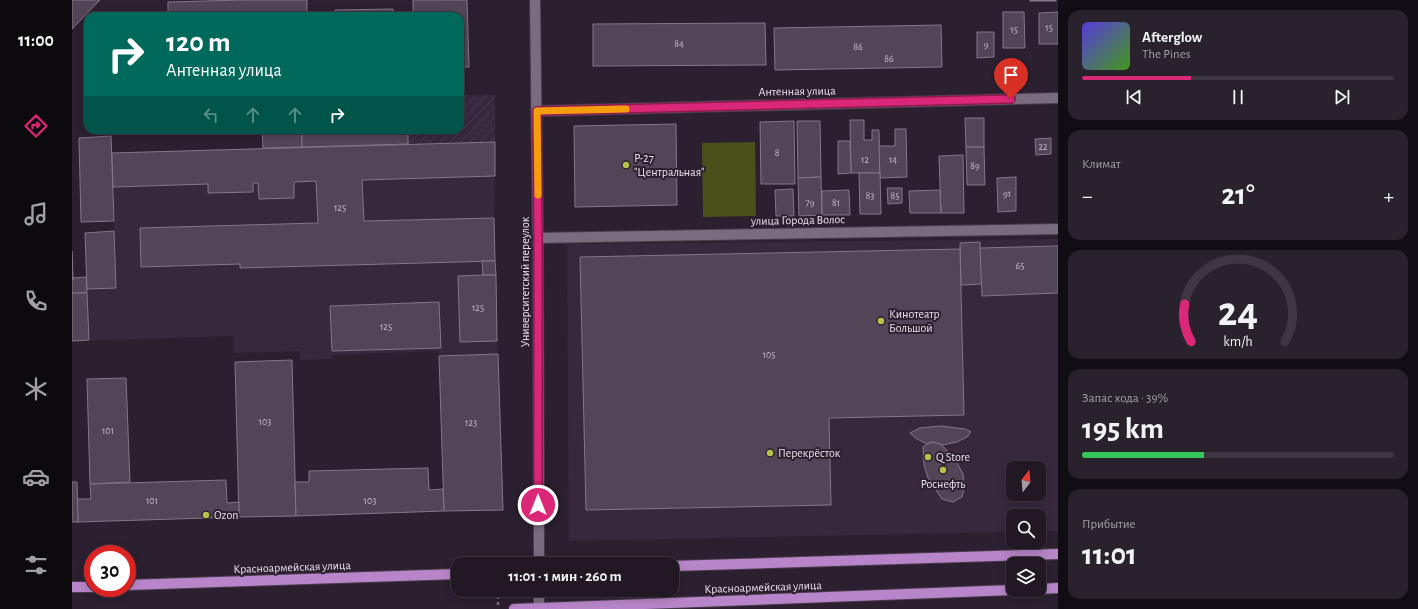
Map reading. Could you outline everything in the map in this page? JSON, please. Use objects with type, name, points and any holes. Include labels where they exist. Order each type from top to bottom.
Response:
[{"type":"main road","name":"Красноармейская улица","points":[[679,566],[1058,554]]},
{"type":"main road","name":"Красноармейская улица","points":[[136,585],[451,574]]},
{"type":"main road","points":[[72,587],[84,586]]},
{"type":"main road","points":[[1046,589],[1058,588]]},
{"type":"main road","name":"Красноармейская улица","points":[[514,609],[1006,590]]},
{"type":"street","name":"Университетский переулок","points":[[535,0],[538,238],[539,557]]},
{"type":"street","name":"Антенная улица","points":[[537,111],[1058,98]]},
{"type":"street","name":"улица Города Волос","points":[[538,238],[1058,229]]},
{"type":"street","points":[[539,597],[539,609]]},
{"type":"path","points":[[498,597],[498,609]]},
{"type":"shaded area","points":[[464,95],[495,95],[495,142],[302,147],[302,134],[464,134]]},
{"type":"shaded area","points":[[495,142],[494,218],[498,354],[439,356],[439,351],[332,355],[332,359],[300,360],[300,351],[234,353],[233,336],[72,341],[72,293],[87,292],[85,233],[114,231],[112,153]]},
{"type":"shaded area","points":[[1058,239],[1058,531],[1046,531],[1046,509],[1006,509],[1006,532],[569,541],[567,244]]},
{"type":"green space","points":[[755,142],[756,216],[703,217],[702,143]]},
{"type":"building","points":[[72,0],[100,0],[88,12],[84,12],[84,17],[72,29]]},
{"type":"building","points":[[307,0],[307,12],[168,12],[168,2]]},
{"type":"building","points":[[413,0],[467,0],[469,67],[464,67],[464,12],[413,12]]},
{"type":"building","points":[[1056,0],[1056,1],[1030,1]]},
{"type":"building","points":[[393,9],[393,12],[335,12],[335,10]]},
{"type":"building","points":[[1003,12],[1024,12],[1025,48],[1003,48]]},
{"type":"building","points":[[1058,12],[1058,44],[1039,44],[1039,13]]},
{"type":"building","points":[[765,23],[766,65],[593,66],[593,24]]},
{"type":"building","points":[[941,25],[942,67],[775,70],[774,28]]},
{"type":"building","points":[[977,32],[994,32],[994,57],[977,58]]},
{"type":"building","points":[[965,118],[984,118],[984,147],[966,147]]},
{"type":"building","points":[[850,120],[864,120],[864,140],[872,140],[872,130],[879,130],[880,173],[851,173]]},
{"type":"building","points":[[794,121],[795,184],[761,184],[760,122]]},
{"type":"building","points":[[797,121],[820,121],[821,177],[798,178]]},
{"type":"building","name":"Р-27 \"Центральная\"","points":[[676,124],[677,205],[575,207],[574,126]]},
{"type":"building","points":[[895,129],[906,129],[907,177],[880,178],[879,146],[895,146]]},
{"type":"building","points":[[262,134],[302,134],[302,147],[263,148]]},
{"type":"building","points":[[302,134],[408,134],[408,144],[302,147]]},
{"type":"building","points":[[111,136],[114,221],[81,222],[79,138]]},
{"type":"building","points":[[1051,138],[1051,154],[1036,155],[1035,139]]},
{"type":"building","points":[[838,141],[850,141],[851,173],[838,174]]},
{"type":"building","points":[[495,142],[495,176],[362,180],[364,221],[494,218],[495,261],[240,268],[240,264],[141,267],[140,228],[318,223],[316,181],[294,182],[294,198],[259,199],[258,183],[253,183],[253,192],[208,193],[208,184],[113,187],[112,153]]},
{"type":"building","points":[[966,147],[984,147],[985,185],[967,185]]},
{"type":"building","points":[[963,155],[964,213],[941,213],[939,156]]},
{"type":"building","points":[[859,173],[880,173],[881,214],[860,214]]},
{"type":"building","points":[[821,177],[822,215],[799,216],[798,178]]},
{"type":"building","points":[[1016,177],[1016,211],[998,212],[997,178]]},
{"type":"building","points":[[887,188],[902,188],[902,203],[888,204]]},
{"type":"building","points":[[793,189],[794,216],[776,216],[775,190]]},
{"type":"building","points":[[849,190],[850,215],[822,215],[822,191]]},
{"type":"building","points":[[940,190],[941,213],[910,213],[909,191]]},
{"type":"building","points":[[114,231],[116,288],[87,289],[85,233]]},
{"type":"building","points":[[980,242],[982,284],[961,285],[960,243]]},
{"type":"building","points":[[1058,246],[1058,293],[982,296],[980,248]]},
{"type":"building","points":[[960,249],[964,415],[829,418],[831,505],[586,510],[580,257]]},
{"type":"building","points":[[72,251],[73,280],[72,280]]},
{"type":"building","points":[[482,261],[495,261],[496,275],[483,275]]},
{"type":"building","points":[[496,275],[497,341],[460,342],[458,276]]},
{"type":"building","points":[[86,277],[87,293],[72,293],[73,278]]},
{"type":"building","points":[[72,293],[87,293],[89,340],[72,341]]},
{"type":"building","points":[[439,302],[441,348],[332,351],[330,306]]},
{"type":"building","points":[[498,354],[503,510],[444,511],[439,356]]},
{"type":"building","points":[[292,360],[296,516],[239,517],[235,362]]},
{"type":"building","points":[[126,378],[130,482],[90,484],[87,379]]},
{"type":"building","points":[[941,426],[965,429],[971,432],[967,437],[957,442],[942,445],[933,442],[927,444],[917,439],[910,433],[920,428]]},
{"type":"building","name":"Роснефть","points":[[933,442],[942,445],[956,461],[963,474],[964,488],[962,497],[953,502],[942,499],[928,478],[924,465],[923,447]]},
{"type":"building","points":[[428,468],[429,490],[443,489],[444,511],[296,516],[295,482],[309,482],[309,471]]},
{"type":"building","points":[[226,480],[227,503],[239,502],[239,517],[78,522],[77,499],[91,499],[90,484]]},
{"type":"building","points":[[72,482],[77,482],[78,522],[72,522]]},
{"type":"slow traffic","points":[[538,195],[537,111],[626,109]]},
{"type":"place","name":"Р-27 \"Центральная\"","points":[[626,165]]},
{"type":"place","name":"Кинотеатр Большой","points":[[881,321]]},
{"type":"place","name":"Перекрёсток","points":[[770,453]]},
{"type":"place","name":"Q Store","points":[[928,457]]},
{"type":"place","name":"Роснефть","points":[[943,470]]},
{"type":"place","name":"Ozon","points":[[206,515]]},
{"type":"route","points":[[538,505],[537,111],[1011,99]]}]
